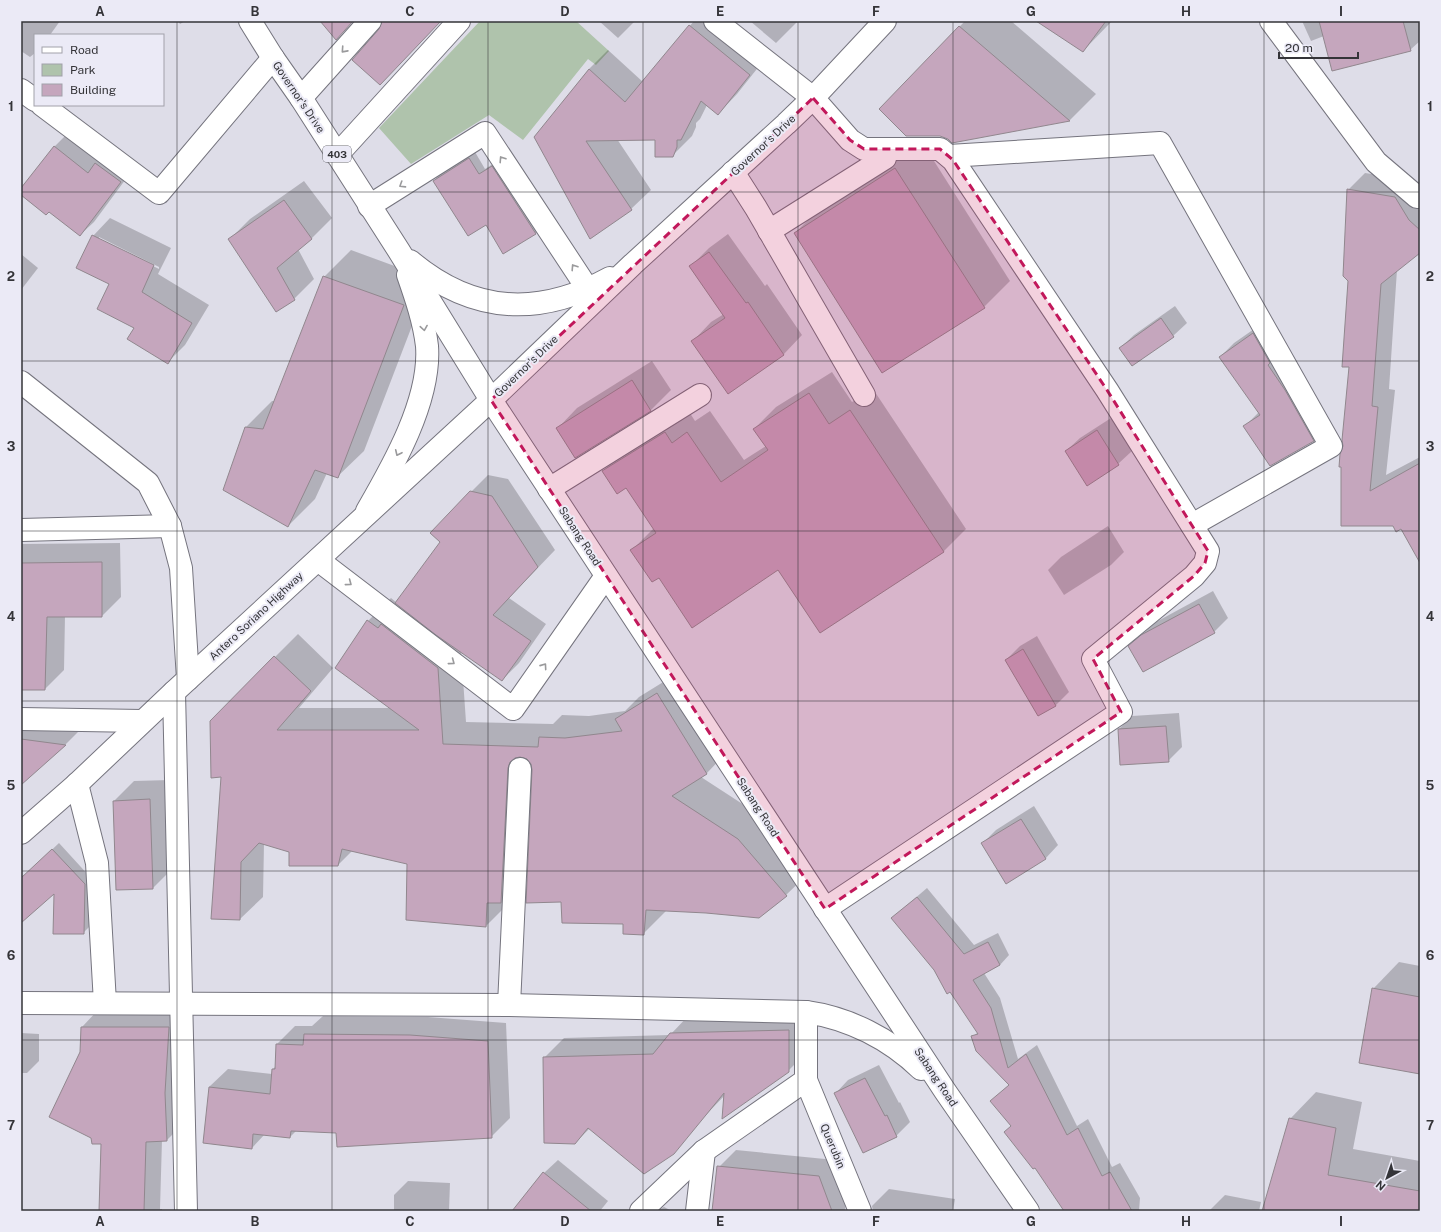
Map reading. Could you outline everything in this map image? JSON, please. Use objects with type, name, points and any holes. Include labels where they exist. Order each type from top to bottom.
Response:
[{"type":"street","name":"Governor's Drive","points":[[250,21],[399,251],[491,400],[592,294],[633,264],[813,98],[885,21]]},
{"type":"street","points":[[301,98],[370,21]]},
{"type":"street","points":[[337,155],[459,21]]},
{"type":"street","points":[[715,21],[813,98],[850,140],[864,149],[940,149],[953,160],[1103,384],[1208,551],[1205,563],[1194,576],[1093,659],[1121,712],[825,909]]},
{"type":"street","points":[[1271,21],[1376,162],[1418,197],[1420,197]]},
{"type":"street","points":[[43,106],[159,193],[273,58]]},
{"type":"street","points":[[21,90],[34,99]]},
{"type":"street","points":[[369,206],[485,133],[592,294],[566,297],[546,303],[521,304],[494,302],[467,296],[440,283],[420,269],[399,251]]},
{"type":"street","points":[[949,156],[1160,143],[1331,446],[1192,525]]},
{"type":"street","points":[[769,231],[885,158]]},
{"type":"street","points":[[733,172],[864,395]]},
{"type":"street","points":[[366,514],[410,427],[423,388],[426,366],[427,347],[423,322],[418,302],[399,251]]},
{"type":"street","points":[[21,382],[148,484],[170,526],[181,568],[182,1004],[186,1211]]},
{"type":"street","points":[[549,489],[700,394]]},
{"type":"street","name":"Sabang Road","points":[[491,400],[945,1091],[1028,1211]]},
{"type":"street","name":"Antero Soriano Highway","points":[[21,833],[77,784],[142,721],[491,400]]},
{"type":"street","points":[[21,530],[170,526]]},
{"type":"street","points":[[318,560],[513,709],[606,576]]},
{"type":"street","points":[[21,719],[142,721]]},
{"type":"street","points":[[508,1005],[520,769]]},
{"type":"street","points":[[77,784],[97,863],[105,1003]]},
{"type":"street","points":[[21,1003],[508,1005],[806,1012],[836,1018],[883,1039],[915,1062],[945,1091]]},
{"type":"street","points":[[641,1211],[704,1151],[806,1080],[806,1012]]},
{"type":"street","name":"Querubin","points":[[806,1080],[860,1211]]},
{"type":"street","points":[[697,1211],[704,1151]]},
{"type":"highlighted area","points":[[813,98],[850,140],[864,149],[940,149],[953,160],[1107,390],[1208,551],[1205,563],[1194,576],[1093,659],[1121,712],[825,909],[491,400]]},
{"type":"green space","points":[[480,21],[576,21],[609,51],[596,65],[588,59],[523,140],[489,115],[411,164],[379,128]]},
{"type":"building","points":[[320,21],[353,21],[336,40]]},
{"type":"building","points":[[382,21],[441,21],[380,85],[352,60],[379,29]]},
{"type":"building","points":[[1036,21],[1106,21],[1083,52]]},
{"type":"building","points":[[1319,21],[1403,21],[1411,51],[1332,71]]},
{"type":"building","points":[[689,25],[750,75],[718,115],[701,101],[681,140],[677,140],[677,147],[673,157],[655,157],[655,140],[586,141],[632,210],[590,239],[534,137],[589,69],[625,102]]},
{"type":"building","points":[[959,26],[1070,121],[952,143],[948,139],[940,136],[906,136],[879,109]]},
{"type":"building","points":[[54,146],[88,173],[95,163],[121,182],[80,236],[49,212],[46,215],[21,195],[21,188]]},
{"type":"building","points":[[469,158],[479,174],[492,166],[536,234],[503,254],[486,225],[468,236],[433,181]]},
{"type":"building","points":[[895,168],[985,308],[882,373],[794,233]]},
{"type":"building","points":[[1347,189],[1395,197],[1409,220],[1420,230],[1420,253],[1381,284],[1372,406],[1378,407],[1370,491],[1420,463],[1420,563],[1401,529],[1396,532],[1393,526],[1341,526],[1341,467],[1339,467],[1340,454],[1343,446],[1342,440],[1349,367],[1342,367],[1348,281],[1343,276]]},
{"type":"building","points":[[284,200],[312,239],[277,268],[295,300],[276,312],[228,239]]},
{"type":"building","points":[[92,235],[154,265],[142,292],[192,323],[168,364],[127,339],[134,328],[97,309],[109,284],[76,268]]},
{"type":"building","points":[[709,252],[746,303],[748,302],[784,355],[728,394],[691,341],[725,318],[689,266]]},
{"type":"building","points":[[323,276],[404,305],[338,478],[315,470],[288,527],[223,490],[245,427],[263,429]]},
{"type":"building","points":[[1161,318],[1174,337],[1132,366],[1119,348]]},
{"type":"building","points":[[1253,333],[1270,363],[1268,365],[1285,390],[1314,441],[1270,466],[1243,426],[1260,415],[1219,357]]},
{"type":"building","points":[[632,380],[651,411],[575,458],[556,428]]},
{"type":"building","points":[[809,393],[829,424],[850,410],[944,552],[820,633],[778,570],[692,628],[659,578],[652,582],[630,550],[656,533],[626,488],[617,494],[602,471],[665,432],[672,443],[687,432],[721,482],[768,450],[753,429]]},
{"type":"building","points":[[1097,430],[1119,465],[1087,486],[1065,451]]},
{"type":"building","points":[[470,491],[492,496],[538,567],[493,615],[531,641],[502,681],[436,635],[395,603],[440,542],[430,533]]},
{"type":"building","points":[[102,562],[102,617],[47,617],[45,690],[21,690],[21,563]]},
{"type":"building","points":[[1199,604],[1215,633],[1143,672],[1128,646],[1141,635]]},
{"type":"building","points":[[367,620],[378,628],[381,624],[438,668],[443,744],[538,747],[539,737],[565,738],[622,731],[615,719],[657,693],[707,774],[672,796],[738,839],[787,896],[759,918],[706,913],[646,910],[644,935],[623,934],[623,924],[562,923],[561,902],[526,903],[532,770],[531,764],[527,759],[520,757],[515,758],[510,762],[508,768],[501,903],[487,903],[486,927],[406,920],[407,864],[342,849],[338,866],[289,866],[289,852],[259,843],[241,862],[240,920],[211,919],[221,777],[211,778],[210,721],[274,656],[311,691],[277,730],[419,730],[335,668]]},
{"type":"building","points":[[1023,649],[1056,706],[1038,716],[1005,660]]},
{"type":"building","points":[[1166,726],[1169,762],[1120,765],[1118,729]]},
{"type":"building","points":[[21,739],[66,745],[21,785]]},
{"type":"building","points":[[150,799],[153,889],[116,890],[113,801]]},
{"type":"building","points":[[1021,819],[1046,859],[1006,884],[981,843]]},
{"type":"building","points":[[52,849],[85,884],[84,934],[53,934],[54,894],[21,923],[21,878]]},
{"type":"building","points":[[917,897],[964,954],[988,942],[1000,965],[973,980],[991,1008],[1008,1068],[1026,1054],[1067,1135],[1078,1128],[1102,1176],[1110,1172],[1132,1211],[1064,1211],[1035,1168],[1033,1169],[1004,1132],[1011,1126],[990,1101],[1009,1085],[976,1051],[971,1036],[978,1034],[950,992],[947,994],[934,970],[891,918]]},
{"type":"building","points":[[1372,988],[1420,997],[1420,1074],[1359,1063]]},
{"type":"building","points":[[81,1027],[169,1027],[165,1093],[167,1141],[146,1142],[144,1211],[99,1211],[101,1144],[92,1144],[91,1138],[49,1117],[80,1052]]},
{"type":"building","points":[[789,1030],[789,1072],[722,1119],[724,1093],[674,1154],[644,1174],[588,1128],[575,1144],[544,1143],[543,1057],[653,1054],[670,1033]]},
{"type":"building","points":[[304,1034],[410,1035],[488,1041],[492,1138],[337,1147],[336,1133],[291,1131],[290,1138],[253,1134],[252,1149],[203,1143],[209,1087],[270,1094],[272,1069],[275,1069],[276,1044],[303,1045]]},
{"type":"building","points":[[865,1078],[885,1116],[887,1115],[897,1137],[863,1153],[834,1093]]},
{"type":"building","points":[[1289,1118],[1336,1128],[1328,1175],[1420,1191],[1420,1211],[1262,1211]]},
{"type":"building","points":[[717,1166],[819,1176],[832,1211],[712,1211]]},
{"type":"building","points":[[543,1172],[591,1211],[512,1211]]}]
